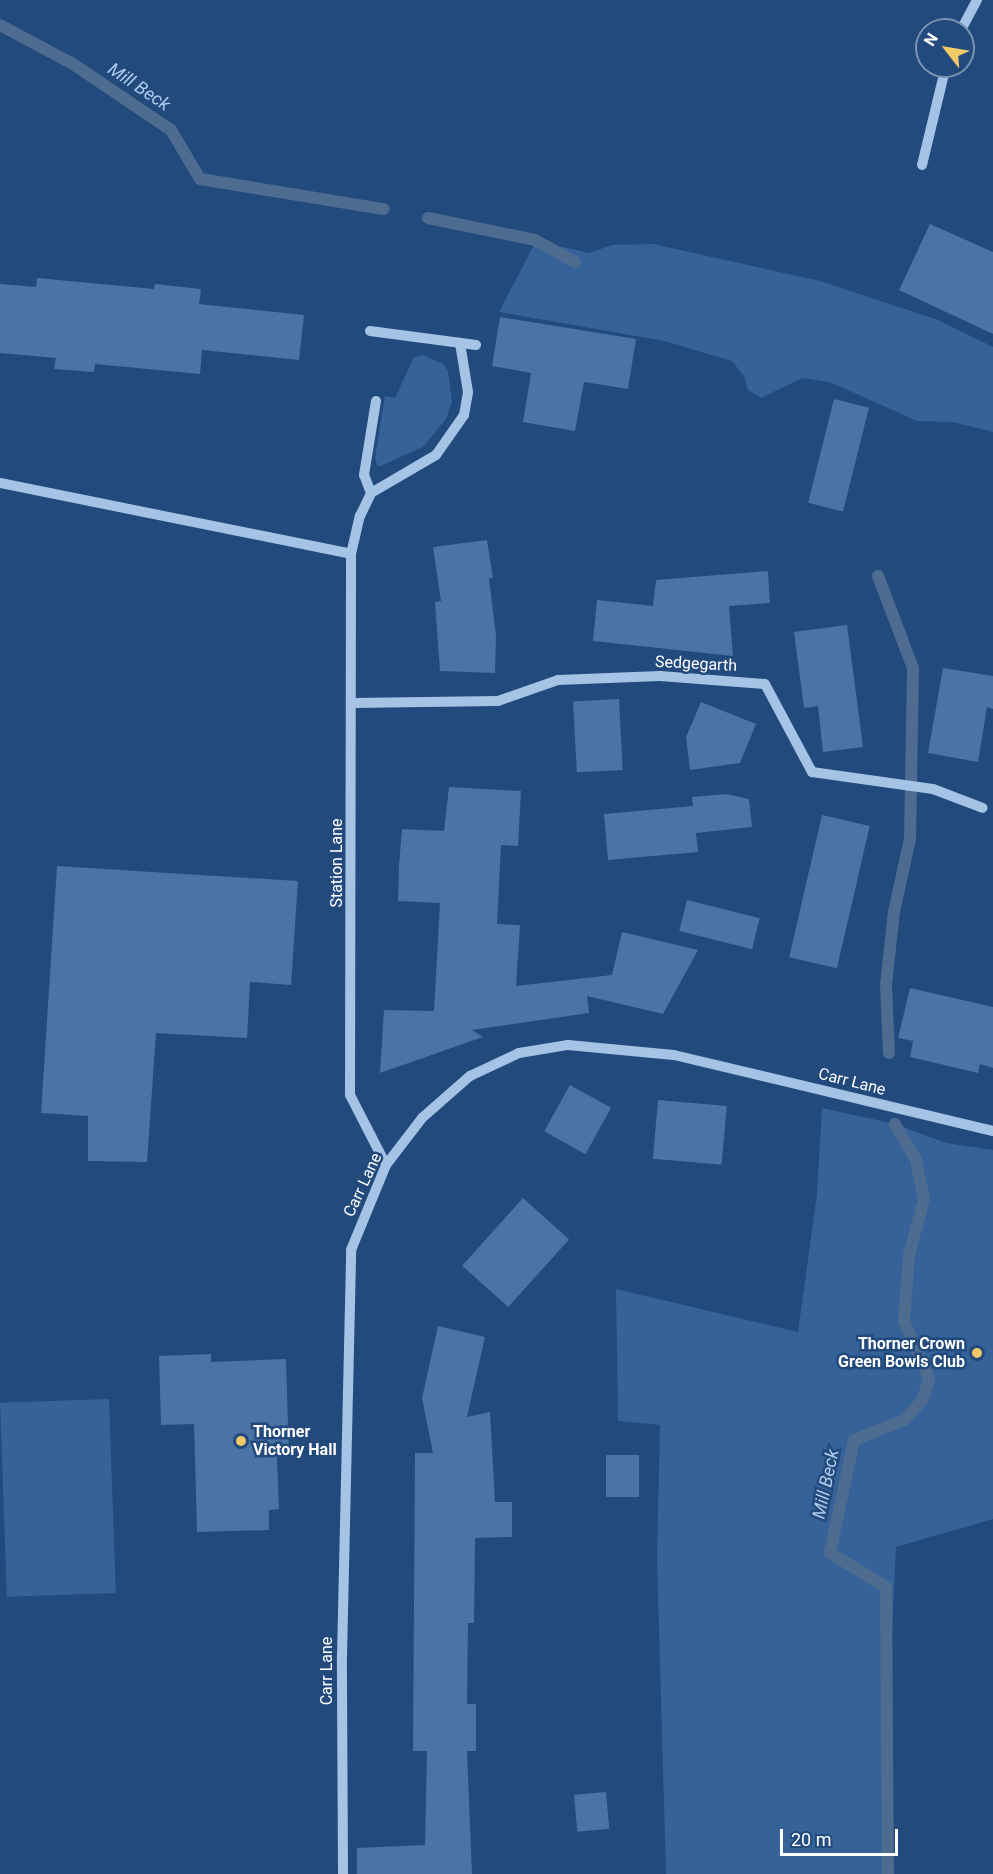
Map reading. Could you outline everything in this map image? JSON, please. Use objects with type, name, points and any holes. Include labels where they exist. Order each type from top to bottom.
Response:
[{"type":"street","points":[[967,18],[977,0]]},
{"type":"street","points":[[922,165],[943,78]]},
{"type":"street","points":[[370,331],[476,345]]},
{"type":"street","points":[[376,401],[364,476],[371,493],[436,454],[464,415],[468,392],[460,343]]},
{"type":"street","points":[[0,483],[351,554]]},
{"type":"street","name":"Station Lane","points":[[371,493],[360,516],[351,554],[353,703],[350,1095],[386,1165]]},
{"type":"street","name":"Sedgegarth","points":[[353,703],[498,701],[558,680],[660,676],[765,684],[812,772],[933,789],[983,808]]},
{"type":"street","name":"Carr Lane","points":[[343,1874],[342,1656],[351,1250],[386,1165],[422,1118],[470,1076],[519,1053],[568,1045],[674,1054],[993,1131]]},
{"type":"shaded area","points":[[536,241],[589,253],[612,245],[653,244],[820,281],[938,320],[993,347],[993,432],[953,422],[917,421],[830,382],[802,378],[761,398],[748,390],[744,376],[732,361],[664,341],[499,312]]},
{"type":"shaded area","points":[[423,355],[443,364],[448,371],[452,402],[446,419],[423,447],[378,467],[375,458],[385,396],[395,398],[414,357]]},
{"type":"shaded area","points":[[822,1108],[895,1124],[946,1143],[993,1150],[993,1519],[896,1547],[886,1767],[893,1874],[666,1874],[657,1558],[660,1425],[618,1421],[616,1289],[798,1332],[817,1194]]},
{"type":"shaded area","points":[[109,1399],[116,1593],[7,1597],[0,1403]]},
{"type":"building","points":[[930,224],[993,252],[993,334],[899,290]]},
{"type":"building","points":[[37,278],[154,289],[155,284],[201,289],[199,304],[304,315],[299,360],[202,350],[200,374],[95,364],[94,372],[54,369],[56,358],[0,353],[0,284],[36,287]]},
{"type":"building","points":[[500,317],[636,339],[628,389],[584,382],[575,431],[523,422],[531,373],[492,366]]},
{"type":"building","points":[[834,399],[869,408],[843,512],[808,503]]},
{"type":"building","points":[[487,540],[493,578],[489,578],[496,636],[495,673],[440,671],[435,602],[441,601],[433,547]]},
{"type":"building","points":[[768,571],[770,603],[729,606],[733,656],[593,641],[597,600],[653,606],[656,580]]},
{"type":"building","points":[[847,625],[863,747],[823,752],[818,706],[804,708],[794,632]]},
{"type":"building","points":[[943,668],[993,676],[993,709],[987,707],[978,762],[928,753]]},
{"type":"building","points":[[619,699],[623,770],[577,772],[573,701]]},
{"type":"building","points":[[701,702],[756,724],[740,763],[690,770],[686,737]]},
{"type":"building","points":[[449,787],[521,791],[518,846],[501,845],[497,924],[520,925],[516,986],[612,975],[622,932],[698,950],[663,1014],[587,996],[589,1013],[472,1030],[483,1037],[380,1073],[384,1010],[434,1011],[440,903],[398,901],[399,865],[402,829],[444,831]]},
{"type":"building","points":[[726,794],[749,799],[752,827],[696,833],[698,852],[608,860],[604,814],[693,806],[692,797]]},
{"type":"building","points":[[822,815],[870,826],[837,968],[789,957]]},
{"type":"building","points":[[57,866],[298,881],[291,985],[250,982],[247,1038],[156,1033],[147,1162],[88,1161],[88,1116],[41,1113]]},
{"type":"building","points":[[687,900],[760,918],[752,949],[679,931]]},
{"type":"building","points":[[910,988],[993,1007],[993,1068],[980,1064],[978,1073],[910,1057],[913,1041],[898,1038]]},
{"type":"building","points":[[570,1085],[611,1108],[585,1154],[544,1131]]},
{"type":"building","points":[[658,1100],[727,1106],[722,1165],[653,1159]]},
{"type":"building","points":[[523,1198],[569,1239],[508,1307],[462,1266]]},
{"type":"building","points":[[438,1326],[485,1337],[467,1417],[490,1412],[495,1502],[512,1502],[512,1537],[475,1538],[474,1623],[468,1623],[467,1704],[476,1704],[476,1751],[467,1751],[472,1874],[357,1874],[357,1848],[425,1845],[427,1751],[413,1751],[415,1453],[433,1453],[422,1398]]},
{"type":"building","name":"Thorner Victory Hall","points":[[211,1354],[211,1362],[286,1359],[289,1456],[277,1457],[279,1509],[269,1510],[269,1530],[197,1532],[194,1424],[161,1425],[159,1356]]},
{"type":"building","points":[[606,1455],[639,1455],[639,1497],[606,1497]]},
{"type":"building","points":[[606,1792],[609,1829],[577,1832],[574,1795]]},
{"type":"waterway","name":"Mill Beck","points":[[0,25],[73,64],[171,130],[200,179],[384,209]]},
{"type":"waterway","name":"Mill Beck","points":[[428,218],[535,240],[575,262]]},
{"type":"waterway","points":[[878,576],[913,668],[910,839],[894,912],[886,985],[889,1053]]},
{"type":"waterway","name":"Mill Beck","points":[[888,1874],[886,1587],[830,1553],[854,1440],[904,1420],[922,1401],[929,1379],[904,1321],[909,1255],[924,1199],[916,1160],[895,1124]]},
{"type":"place","name":"Thorner Crown Green Bowls Club","points":[[977,1353]]},
{"type":"place","name":"Thorner Victory Hall","points":[[241,1441]]}]
